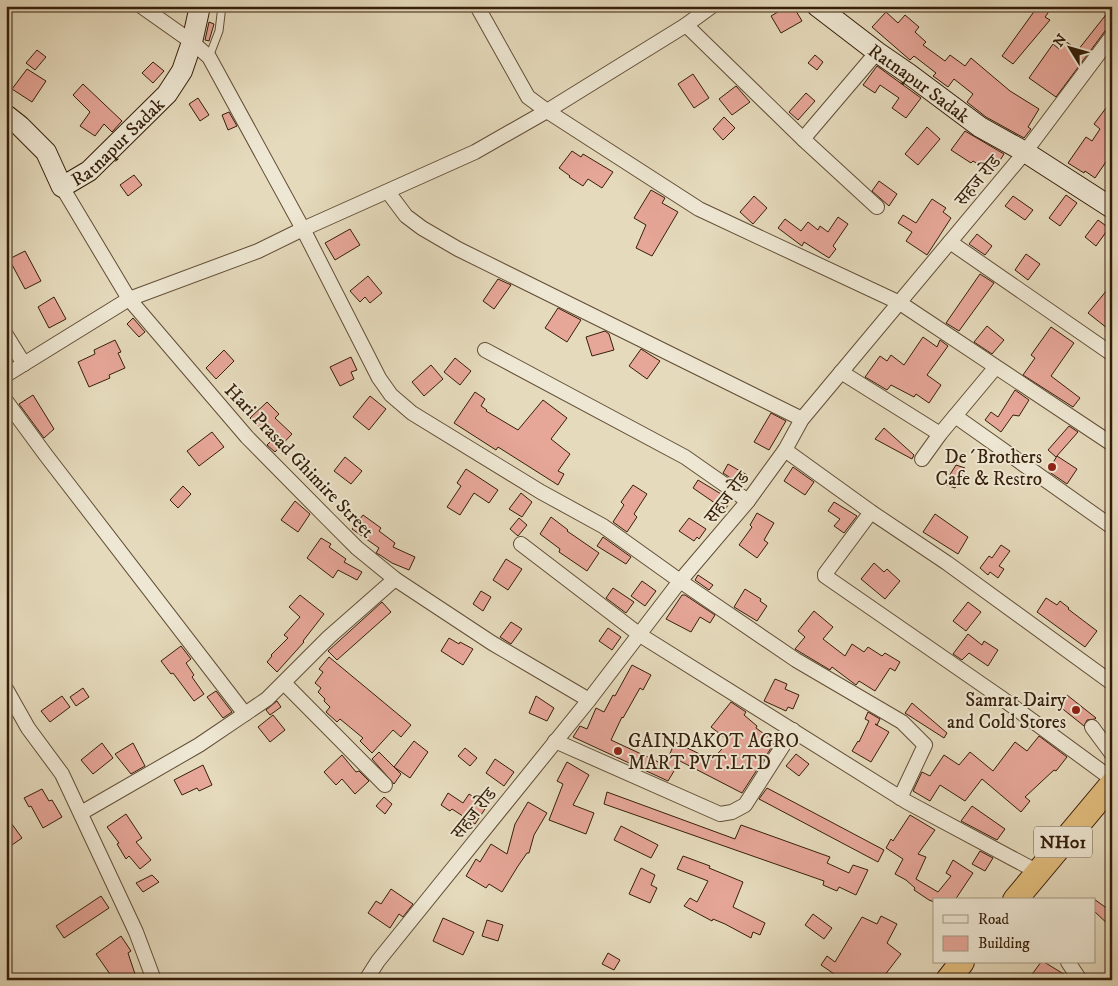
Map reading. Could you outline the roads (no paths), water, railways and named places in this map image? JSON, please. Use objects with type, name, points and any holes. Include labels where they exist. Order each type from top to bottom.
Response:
[{"type":"highway","name":"NH01","points":[[1018,898],[1112,784]]},
{"type":"highway","points":[[948,980],[960,964]]},
{"type":"main road","name":"Ratnapur Sadak","points":[[6,115],[46,152],[62,186],[89,171],[168,94],[182,71],[192,42],[200,6]]},
{"type":"main road","name":"Ratnapur Sadak","points":[[817,6],[980,128],[1025,152],[1112,208]]},
{"type":"street","points":[[141,6],[192,42],[209,57],[304,229],[379,378],[392,395],[421,418],[541,492],[603,526],[796,660],[902,722],[926,744],[900,798]]},
{"type":"street","points":[[477,6],[528,97],[700,209],[900,303],[995,368],[1112,444]]},
{"type":"street","points":[[6,375],[129,299],[258,251],[475,152],[686,25],[710,7]]},
{"type":"street","points":[[686,25],[803,139],[877,207]]},
{"type":"street","name":"सहज रोड","points":[[366,980],[378,961],[589,700],[680,581],[748,501],[785,450],[802,419],[1025,152],[1112,36]]},
{"type":"street","points":[[803,139],[877,52]]},
{"type":"street","name":"Hari Prasad Ghimire Street","points":[[62,186],[129,299],[247,437],[328,520],[357,548],[395,579],[492,643],[589,700]]},
{"type":"street","points":[[388,192],[406,216],[422,228],[458,249],[802,419]]},
{"type":"street","points":[[950,242],[1112,354]]},
{"type":"street","points":[[6,335],[24,364]]},
{"type":"street","points":[[485,350],[685,456],[748,501]]},
{"type":"street","points":[[922,459],[940,434],[995,368]]},
{"type":"street","points":[[841,372],[940,434]]},
{"type":"street","points":[[6,401],[245,714]]},
{"type":"street","points":[[955,416],[1112,527]]},
{"type":"street","points":[[785,450],[871,512],[947,563],[1112,683]]},
{"type":"street","points":[[871,512],[825,576],[1112,779]]},
{"type":"street","points":[[521,544],[640,634],[900,798],[1038,872]]},
{"type":"street","points":[[81,813],[174,760],[267,699],[329,637],[395,579]]},
{"type":"street","points":[[284,683],[385,785]]},
{"type":"street","points":[[6,689],[28,728],[62,774],[136,932],[154,980]]},
{"type":"street","points":[[1092,726],[1112,754]]},
{"type":"street","points":[[555,741],[720,814],[732,812],[744,805],[793,730]]},
{"type":"street","points":[[1069,964],[1080,980]]},
{"type":"lane","points":[[209,57],[219,31],[222,6]]},
{"type":"place","name":"De´Brothers Cafe & Restro","points":[[1052,467]]},
{"type":"place","name":"Samrat Dairy and Cold Stores","points":[[1076,710]]},
{"type":"place","name":"GAINDAKOT AGRO MART PVT.LTD","points":[[618,751]]}]
